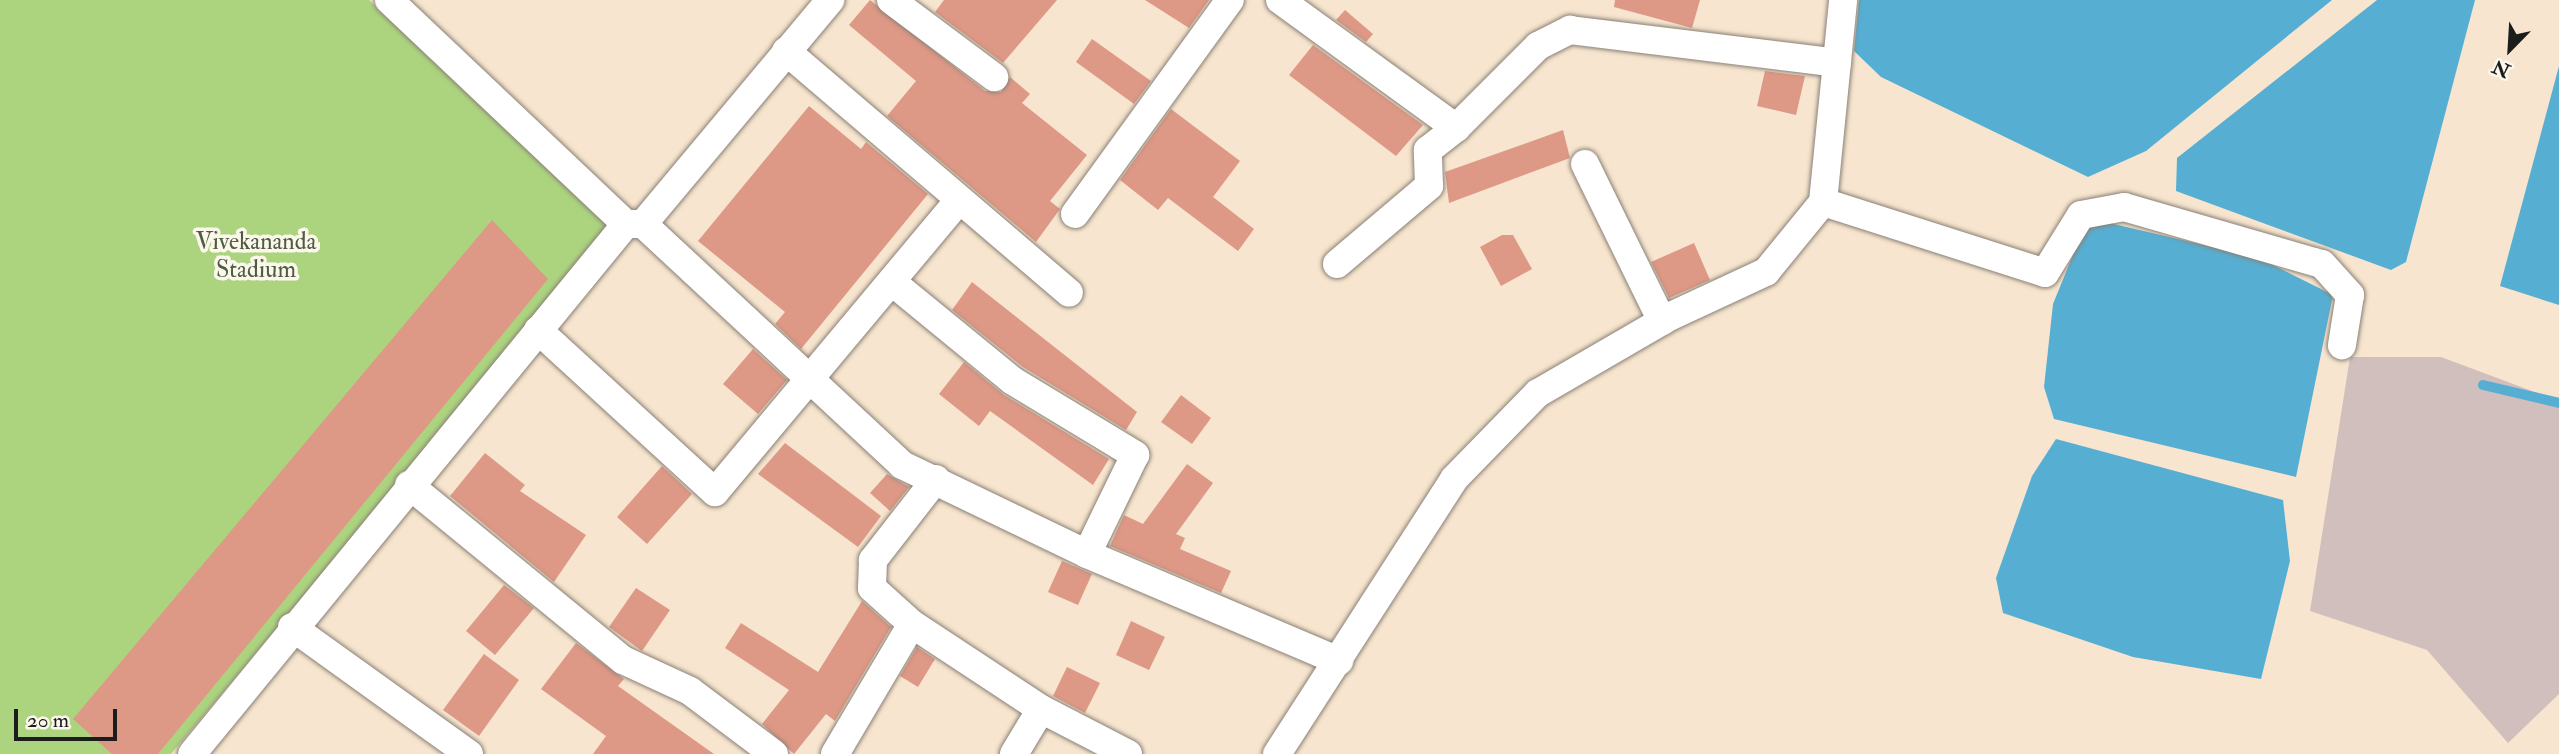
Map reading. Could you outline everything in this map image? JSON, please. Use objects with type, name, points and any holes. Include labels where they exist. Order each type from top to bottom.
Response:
[{"type":"street","points":[[389,0],[902,465],[936,479],[1087,554],[1339,661]]},
{"type":"street","points":[[192,754],[292,627],[538,330],[635,224],[830,0]]},
{"type":"street","points":[[891,0],[994,77]]},
{"type":"street","points":[[1076,214],[1230,0]]},
{"type":"street","points":[[1280,0],[1456,128]]},
{"type":"street","points":[[1277,754],[1454,479],[1538,393],[1662,321],[1766,272],[1824,202],[1843,0]]},
{"type":"street","points":[[1337,264],[1429,186],[1428,150],[1456,128],[1538,46],[1570,30],[1837,63]]},
{"type":"street","points":[[786,51],[956,204],[1069,293]]},
{"type":"street","points":[[1585,164],[1662,321]]},
{"type":"street","points":[[1824,202],[2045,273],[2081,215],[2124,207],[2322,264],[2350,295],[2342,345]]},
{"type":"street","points":[[538,330],[715,492],[812,383],[956,204]]},
{"type":"street","points":[[892,282],[1013,381],[1135,455],[1087,554]]},
{"type":"street","points":[[936,479],[869,573],[872,588],[912,624],[1041,709],[1128,754]]},
{"type":"street","points":[[409,485],[623,660],[690,691],[774,754]]},
{"type":"street","points":[[835,754],[912,624]]},
{"type":"street","points":[[292,627],[469,754]]},
{"type":"street","points":[[1014,754],[1041,709]]},
{"type":"shaded area","points":[[2350,357],[2441,357],[2559,401],[2559,694],[2508,743],[2427,650],[2310,611]]},
{"type":"green space","name":"Vivekananda Stadium","points":[[0,0],[369,0],[614,227],[171,754],[0,754]]},
{"type":"water","points":[[1859,0],[2332,0],[2146,151],[2088,177],[1881,77],[1854,51]]},
{"type":"water","points":[[2377,0],[2475,0],[2406,262],[2391,270],[2176,191],[2177,158]]},
{"type":"water","points":[[2559,66],[2559,305],[2500,286]]},
{"type":"water","points":[[2088,218],[2259,258],[2333,295],[2296,477],[2054,419],[2044,387],[2053,304]]},
{"type":"water","points":[[2056,439],[2283,500],[2290,561],[2261,679],[2133,657],[2003,613],[1996,578],[2032,476]]},
{"type":"building","points":[[870,0],[985,91],[1001,92],[1010,77],[1030,94],[1022,103],[1087,155],[1050,201],[1060,209],[1036,242],[887,116],[916,81],[849,25]]},
{"type":"building","points":[[944,0],[1057,0],[1003,63],[935,12]]},
{"type":"building","points":[[1145,0],[1209,0],[1189,28]]},
{"type":"building","points":[[1615,0],[1700,0],[1692,28],[1614,7]]},
{"type":"building","points":[[1345,10],[1373,34],[1366,42],[1336,20]]},
{"type":"building","points":[[1092,39],[1151,81],[1134,104],[1076,62]]},
{"type":"building","points":[[1313,45],[1423,125],[1396,156],[1289,75]]},
{"type":"building","points":[[1765,71],[1805,76],[1796,115],[1757,106]]},
{"type":"building","points":[[809,106],[861,149],[866,142],[928,194],[801,349],[775,324],[785,312],[698,241]]},
{"type":"building","points":[[1171,109],[1240,161],[1213,197],[1254,229],[1238,251],[1168,198],[1158,210],[1120,180]]},
{"type":"building","points":[[1563,130],[1570,158],[1449,203],[1445,172]]},
{"type":"building","points":[[492,220],[548,279],[158,754],[112,754],[73,719]]},
{"type":"building","points":[[1502,235],[1513,235],[1532,269],[1501,286],[1480,247]]},
{"type":"building","points":[[1694,243],[1710,280],[1669,298],[1651,262]]},
{"type":"building","points":[[972,282],[1137,412],[1126,430],[1023,367],[952,310]]},
{"type":"building","points":[[753,349],[787,380],[758,414],[723,384]]},
{"type":"building","points":[[964,362],[1004,395],[1109,459],[1093,485],[990,411],[979,426],[939,394]]},
{"type":"building","points":[[1181,395],[1211,418],[1192,444],[1161,422]]},
{"type":"building","points":[[785,443],[881,516],[858,547],[758,474]]},
{"type":"building","points":[[485,453],[525,485],[520,491],[586,535],[554,582],[450,496]]},
{"type":"building","points":[[1187,464],[1213,483],[1176,534],[1185,538],[1180,549],[1231,571],[1221,593],[1110,546],[1124,515],[1143,524]]},
{"type":"building","points":[[662,466],[692,494],[647,544],[617,517]]},
{"type":"building","points":[[887,474],[909,487],[890,511],[870,493]]},
{"type":"building","points":[[1062,561],[1092,574],[1078,605],[1048,592]]},
{"type":"building","points":[[504,585],[534,608],[495,655],[466,631]]},
{"type":"building","points":[[636,588],[670,610],[642,651],[609,627]]},
{"type":"building","points":[[862,601],[891,627],[835,721],[826,714],[794,754],[762,724],[789,690],[725,648],[741,623],[818,672]]},
{"type":"building","points":[[1131,621],[1165,637],[1149,670],[1116,655]]},
{"type":"building","points":[[576,643],[624,679],[618,686],[714,754],[593,754],[606,736],[541,689]]},
{"type":"building","points":[[917,647],[935,659],[918,687],[900,676]]},
{"type":"building","points":[[484,654],[519,680],[479,736],[443,710]]},
{"type":"building","points":[[1067,667],[1100,683],[1085,713],[1053,696]]},
{"type":"waterway","points":[[2483,385],[2559,403]]}]
